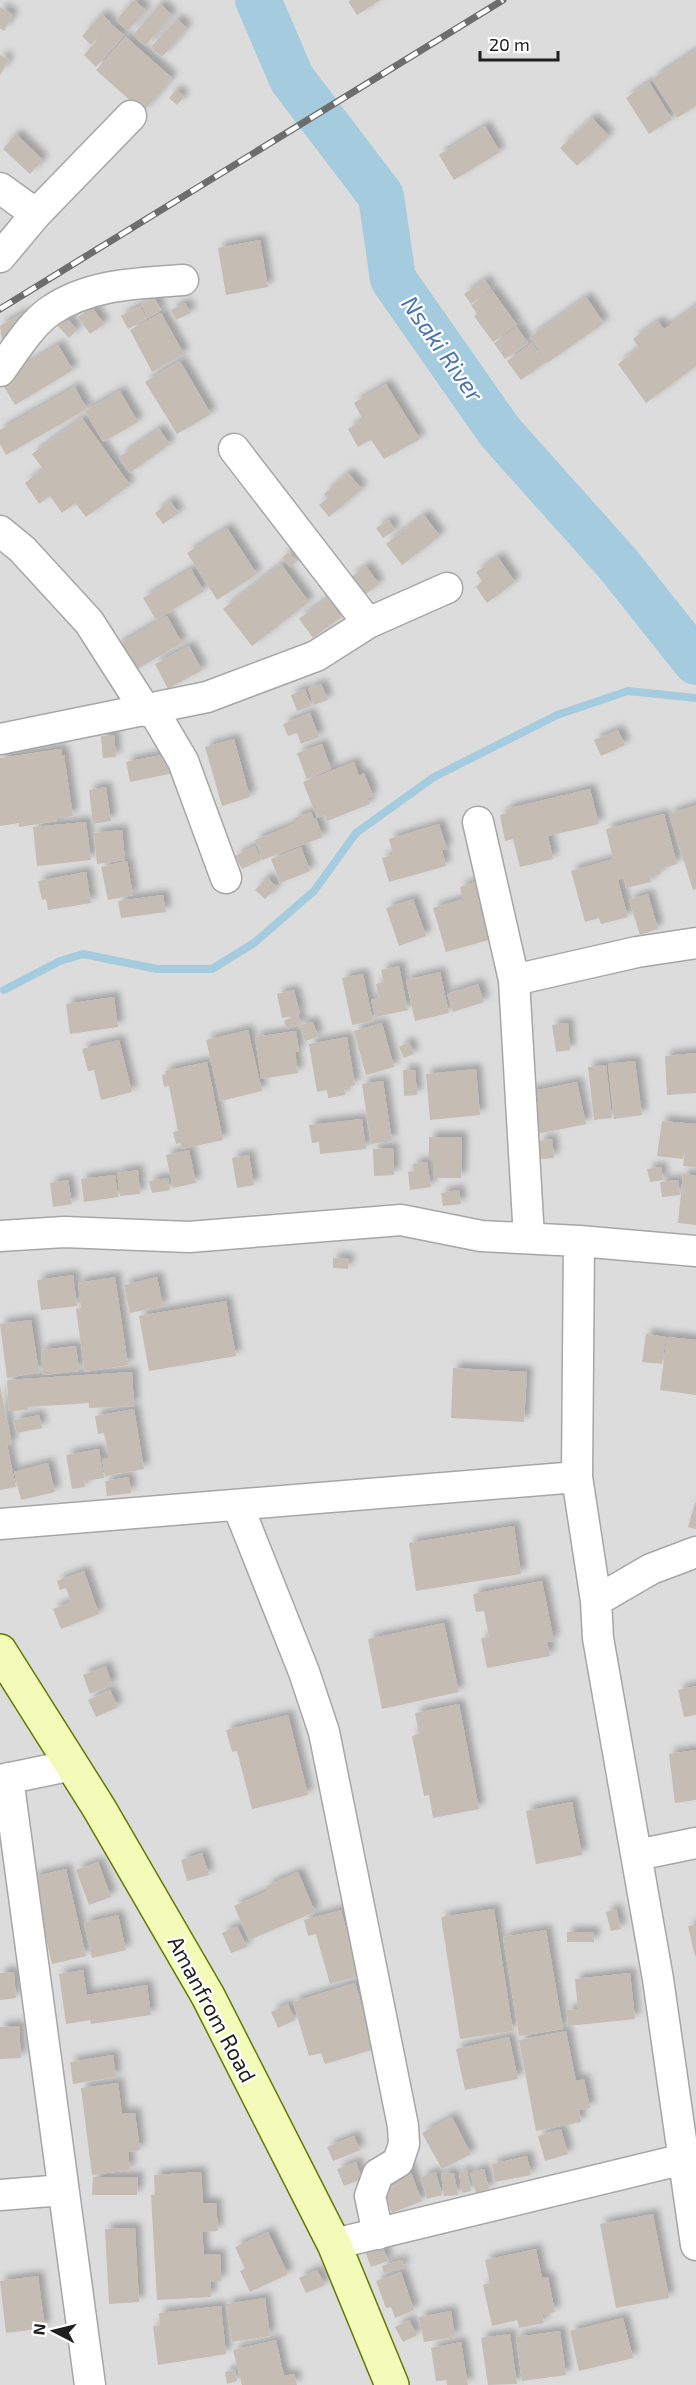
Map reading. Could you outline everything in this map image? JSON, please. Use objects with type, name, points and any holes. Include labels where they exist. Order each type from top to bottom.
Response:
[{"type":"street","points":[[0,257],[36,214],[131,116]]},
{"type":"street","points":[[0,188],[36,214]]},
{"type":"street","points":[[0,371],[20,344],[49,312],[75,297],[118,285],[183,280]]},
{"type":"street","points":[[234,449],[368,623]]},
{"type":"street","points":[[0,531],[22,549],[89,622],[150,710],[183,761],[226,878]]},
{"type":"street","points":[[0,739],[207,697],[316,656],[368,623],[447,588]]},
{"type":"street","points":[[478,822],[514,980],[529,1238]]},
{"type":"street","points":[[514,980],[637,952],[696,943]]},
{"type":"street","points":[[0,1236],[64,1232],[189,1237],[402,1220],[481,1236],[579,1241],[696,1251]]},
{"type":"street","points":[[579,1241],[577,1477],[596,1601],[598,1638],[690,2158],[696,2245]]},
{"type":"street","points":[[0,1524],[577,1477]]},
{"type":"street","points":[[238,1506],[304,1672],[324,1732],[403,2126],[404,2144],[398,2162],[378,2174],[370,2196],[378,2234]]},
{"type":"street","points":[[596,1601],[651,1569],[696,1552]]},
{"type":"street","name":"Amanfrom Road","points":[[0,1651],[73,1765],[208,1996],[334,2244],[392,2385]]},
{"type":"street","points":[[73,1765],[4,1779],[90,2385]]},
{"type":"street","points":[[637,1855],[696,1843]]},
{"type":"street","points":[[334,2244],[690,2158]]},
{"type":"street","points":[[0,2195],[63,2190]]},
{"type":"shaded area","points":[[0,0],[696,0],[696,2385],[0,2385]]},
{"type":"building","points":[[134,0],[146,10],[128,31],[116,20]]},
{"type":"building","points":[[380,0],[357,15],[348,1]]},
{"type":"building","points":[[160,4],[172,15],[145,46],[133,35]]},
{"type":"building","points":[[0,7],[13,15],[4,31],[0,28]]},
{"type":"building","points":[[102,14],[111,23],[91,45],[82,36]]},
{"type":"building","points":[[177,19],[187,28],[162,57],[151,47]]},
{"type":"building","points":[[111,24],[124,35],[96,67],[84,55]]},
{"type":"building","points":[[126,37],[172,78],[143,112],[96,70]]},
{"type":"building","points":[[696,50],[696,106],[677,118],[652,79]]},
{"type":"building","points":[[0,55],[9,60],[0,75]]},
{"type":"building","points":[[649,82],[672,119],[649,134],[626,98]]},
{"type":"building","points":[[176,90],[184,97],[177,105],[169,98]]},
{"type":"building","points":[[592,118],[609,136],[577,166],[560,148]]},
{"type":"building","points":[[485,126],[500,152],[454,180],[439,155]]},
{"type":"building","points":[[16,134],[43,160],[30,174],[3,149]]},
{"type":"building","points":[[260,240],[268,287],[226,295],[218,248]]},
{"type":"building","points":[[485,280],[491,289],[471,304],[464,294]]},
{"type":"building","points":[[492,290],[517,325],[493,342],[474,316],[477,314],[471,305]]},
{"type":"building","points":[[154,297],[161,310],[148,318],[141,305]]},
{"type":"building","points":[[586,297],[604,323],[547,363],[530,337]]},
{"type":"building","points":[[185,303],[191,313],[176,320],[171,310]]},
{"type":"building","points":[[140,306],[147,319],[128,329],[121,316]]},
{"type":"building","points":[[696,306],[696,366],[646,403],[618,364],[639,348],[633,339],[658,321],[664,329]]},
{"type":"building","points":[[92,307],[104,324],[90,334],[78,317]]},
{"type":"building","points":[[23,313],[30,326],[2,341],[0,326]]},
{"type":"building","points":[[161,313],[184,354],[152,372],[130,330]]},
{"type":"building","points":[[66,318],[77,330],[69,338],[58,326]]},
{"type":"building","points":[[517,327],[528,343],[505,359],[494,343]]},
{"type":"building","points":[[532,343],[546,362],[521,380],[507,361]]},
{"type":"building","points":[[58,345],[73,370],[15,405],[0,380]]},
{"type":"building","points":[[180,361],[211,414],[177,434],[145,382]]},
{"type":"building","points":[[386,384],[420,439],[384,459],[371,440],[358,447],[348,429],[363,420],[354,403]]},
{"type":"building","points":[[75,387],[87,409],[6,455],[0,444],[0,430]]},
{"type":"building","points":[[120,391],[138,422],[103,442],[85,411]]},
{"type":"building","points":[[82,418],[130,485],[86,517],[75,503],[62,513],[50,496],[39,504],[25,483],[43,469],[32,454]]},
{"type":"building","points":[[159,429],[170,444],[130,473],[119,457]]},
{"type":"building","points":[[348,473],[362,489],[329,517],[319,505],[328,498],[324,494]]},
{"type":"building","points":[[170,501],[179,513],[163,524],[155,513]]},
{"type":"building","points":[[424,515],[440,536],[402,565],[386,544]]},
{"type":"building","points":[[389,520],[395,530],[383,538],[376,528]]},
{"type":"building","points":[[227,528],[257,574],[217,600],[187,553]]},
{"type":"building","points":[[288,552],[296,562],[290,567],[282,558]]},
{"type":"building","points":[[498,557],[515,582],[487,603],[476,587],[482,581],[476,572]]},
{"type":"building","points":[[281,564],[309,602],[252,646],[223,609]]},
{"type":"building","points":[[366,566],[379,584],[363,596],[350,578]]},
{"type":"building","points":[[191,569],[204,591],[156,620],[143,598]]},
{"type":"building","points":[[328,598],[341,617],[313,638],[299,619]]},
{"type":"building","points":[[167,616],[182,643],[132,672],[116,646]]},
{"type":"building","points":[[189,646],[202,670],[168,689],[155,664]]},
{"type":"building","points":[[321,684],[328,700],[314,705],[308,689]]},
{"type":"building","points":[[305,689],[311,706],[297,711],[291,695]]},
{"type":"building","points":[[310,713],[319,737],[301,744],[297,733],[288,736],[283,724]]},
{"type":"building","points":[[618,730],[625,745],[601,756],[594,740]]},
{"type":"building","points":[[114,735],[116,757],[103,758],[101,736]]},
{"type":"building","points":[[234,739],[250,797],[222,806],[205,747]]},
{"type":"building","points":[[322,744],[331,769],[307,779],[297,753]]},
{"type":"building","points":[[61,749],[62,756],[64,755],[73,816],[19,827],[19,823],[0,826],[0,758]]},
{"type":"building","points":[[171,753],[174,773],[130,782],[126,762]]},
{"type":"building","points":[[354,762],[359,776],[364,773],[373,796],[367,798],[370,804],[327,821],[325,815],[317,818],[303,782]]},
{"type":"building","points":[[106,787],[111,821],[93,824],[89,790]]},
{"type":"building","points":[[590,789],[599,824],[548,836],[553,859],[520,867],[513,839],[505,841],[500,815],[507,813],[506,809]]},
{"type":"building","points":[[696,805],[696,889],[693,890],[669,814]]},
{"type":"building","points":[[311,812],[314,819],[316,818],[323,837],[262,860],[255,840],[282,829],[288,840],[283,829],[296,823],[294,818]]},
{"type":"building","points":[[664,814],[677,864],[660,869],[661,874],[650,877],[651,882],[626,888],[624,878],[618,880],[628,917],[601,924],[599,918],[585,922],[571,871],[613,859],[606,829]]},
{"type":"building","points":[[86,822],[91,860],[37,866],[33,827]]},
{"type":"building","points":[[439,824],[447,849],[442,850],[446,866],[389,882],[382,858],[393,855],[389,839]]},
{"type":"building","points":[[122,830],[125,860],[97,864],[94,833]]},
{"type":"building","points":[[255,846],[261,860],[242,869],[235,856]]},
{"type":"building","points":[[301,847],[310,871],[280,883],[271,859]]},
{"type":"building","points":[[127,861],[133,895],[108,900],[101,867]]},
{"type":"building","points":[[86,872],[91,903],[48,910],[46,899],[42,900],[38,881]]},
{"type":"building","points":[[267,877],[277,887],[265,899],[255,890]]},
{"type":"building","points":[[475,882],[492,939],[446,952],[433,908],[463,899],[460,887]]},
{"type":"building","points":[[648,894],[658,929],[640,935],[629,900]]},
{"type":"building","points":[[163,895],[166,912],[121,918],[118,901]]},
{"type":"building","points":[[413,899],[426,936],[399,946],[386,908]]},
{"type":"building","points":[[399,966],[408,1010],[375,1017],[371,1000],[379,998],[376,984],[384,982],[381,970]]},
{"type":"building","points":[[440,972],[449,1013],[415,1021],[406,980]]},
{"type":"building","points":[[363,974],[373,1021],[352,1025],[342,978]]},
{"type":"building","points":[[478,984],[484,1002],[453,1012],[447,994]]},
{"type":"building","points":[[294,990],[300,1014],[282,1018],[277,994]]},
{"type":"building","points":[[114,997],[118,1027],[70,1034],[66,1004]]},
{"type":"building","points":[[298,1015],[302,1024],[287,1029],[284,1021]]},
{"type":"building","points":[[313,1022],[318,1037],[305,1041],[300,1025]]},
{"type":"building","points":[[382,1023],[394,1067],[366,1075],[354,1031]]},
{"type":"building","points":[[568,1023],[570,1050],[556,1052],[552,1025]]},
{"type":"building","points":[[248,1030],[262,1091],[220,1101],[206,1040]]},
{"type":"building","points":[[296,1031],[299,1051],[295,1052],[298,1073],[261,1079],[255,1037]]},
{"type":"building","points":[[347,1037],[355,1085],[344,1088],[345,1095],[328,1098],[327,1090],[317,1092],[309,1044]]},
{"type":"building","points":[[119,1040],[132,1092],[101,1100],[94,1070],[88,1071],[82,1049]]},
{"type":"building","points":[[409,1042],[414,1054],[404,1058],[399,1047]]},
{"type":"building","points":[[696,1053],[696,1093],[667,1095],[665,1056]]},
{"type":"building","points":[[635,1061],[642,1115],[614,1119],[608,1064]]},
{"type":"building","points":[[207,1062],[223,1140],[182,1149],[180,1143],[176,1144],[173,1132],[178,1131],[169,1086],[164,1087],[162,1075],[166,1074],[165,1071]]},
{"type":"building","points":[[606,1065],[612,1118],[594,1120],[588,1067]]},
{"type":"building","points":[[476,1069],[480,1115],[430,1120],[426,1074]]},
{"type":"building","points":[[403,1070],[415,1070],[417,1095],[404,1096]]},
{"type":"building","points":[[383,1081],[392,1141],[371,1144],[362,1084]]},
{"type":"building","points":[[577,1082],[586,1124],[537,1134],[528,1092]]},
{"type":"building","points":[[362,1119],[366,1149],[320,1154],[319,1142],[312,1143],[309,1125]]},
{"type":"building","points":[[662,1121],[696,1124],[696,1167],[683,1166],[686,1145],[683,1159],[657,1156]]},
{"type":"building","points":[[429,1137],[462,1137],[461,1178],[433,1178],[433,1160],[429,1160]]},
{"type":"building","points":[[552,1139],[554,1158],[540,1159],[539,1141]]},
{"type":"building","points":[[393,1148],[394,1175],[374,1176],[373,1149]]},
{"type":"building","points":[[189,1150],[196,1183],[173,1188],[166,1155]]},
{"type":"building","points":[[249,1155],[254,1185],[237,1188],[232,1158]]},
{"type":"building","points":[[427,1162],[431,1187],[410,1190],[408,1172],[414,1171],[413,1164]]},
{"type":"building","points":[[661,1167],[663,1180],[650,1182],[647,1169]]},
{"type":"building","points":[[138,1170],[140,1194],[120,1196],[117,1173]]},
{"type":"building","points":[[683,1174],[696,1176],[696,1225],[678,1223]]},
{"type":"building","points":[[115,1175],[118,1197],[84,1202],[81,1179]]},
{"type":"building","points":[[168,1178],[170,1190],[152,1193],[149,1181]]},
{"type":"building","points":[[68,1180],[72,1204],[53,1207],[50,1183]]},
{"type":"building","points":[[678,1180],[680,1195],[662,1197],[660,1182]]},
{"type":"building","points":[[459,1190],[461,1204],[443,1206],[441,1193]]},
{"type":"building","points":[[333,1258],[349,1259],[348,1269],[333,1268]]},
{"type":"building","points":[[73,1275],[77,1306],[41,1310],[37,1280]]},
{"type":"building","points":[[115,1277],[128,1365],[85,1372],[76,1309],[81,1308],[78,1283]]},
{"type":"building","points":[[157,1277],[163,1306],[130,1313],[124,1285]]},
{"type":"building","points":[[226,1301],[236,1356],[149,1371],[139,1316]]},
{"type":"building","points":[[31,1320],[39,1372],[7,1378],[0,1324]]},
{"type":"building","points":[[646,1334],[666,1337],[662,1364],[642,1362]]},
{"type":"building","points":[[667,1337],[696,1340],[696,1395],[660,1390]]},
{"type":"building","points":[[76,1346],[79,1371],[43,1375],[41,1350]]},
{"type":"building","points":[[453,1368],[527,1372],[524,1422],[451,1418]]},
{"type":"building","points":[[132,1372],[134,1406],[89,1408],[89,1403],[28,1407],[28,1410],[9,1411],[7,1380]]},
{"type":"building","points":[[0,1386],[12,1444],[7,1445],[16,1487],[0,1490]]},
{"type":"building","points":[[134,1409],[144,1469],[105,1476],[102,1459],[109,1458],[104,1433],[98,1434],[95,1416]]},
{"type":"building","points":[[39,1415],[42,1428],[17,1433],[14,1420]]},
{"type":"building","points":[[99,1449],[104,1478],[84,1481],[85,1487],[72,1489],[66,1455]]},
{"type":"building","points":[[48,1463],[55,1492],[21,1500],[14,1472]]},
{"type":"building","points":[[129,1477],[131,1493],[107,1496],[105,1481]]},
{"type":"building","points":[[696,1503],[696,1529],[688,1527]]},
{"type":"building","points":[[514,1526],[521,1574],[416,1591],[409,1543]]},
{"type":"building","points":[[84,1571],[99,1614],[61,1629],[53,1609],[71,1602],[66,1588],[60,1590],[57,1581]]},
{"type":"building","points":[[542,1581],[554,1641],[547,1642],[550,1656],[487,1668],[481,1638],[489,1637],[484,1611],[476,1612],[473,1594]]},
{"type":"building","points":[[444,1623],[459,1692],[382,1709],[368,1639]]},
{"type":"building","points":[[106,1666],[112,1685],[90,1694],[83,1675]]},
{"type":"building","points":[[696,1686],[696,1715],[684,1717],[678,1690]]},
{"type":"building","points":[[110,1690],[118,1707],[96,1717],[88,1700]]},
{"type":"building","points":[[459,1704],[479,1809],[433,1818],[429,1795],[424,1796],[412,1736],[419,1734],[415,1713]]},
{"type":"building","points":[[288,1715],[308,1795],[252,1809],[237,1751],[232,1752],[226,1730]]},
{"type":"building","points":[[696,1750],[696,1800],[675,1803],[669,1754]]},
{"type":"building","points":[[572,1802],[582,1855],[536,1864],[526,1811]]},
{"type":"building","points":[[202,1853],[209,1875],[187,1881],[181,1860]]},
{"type":"building","points":[[98,1862],[111,1897],[89,1905],[76,1870]]},
{"type":"building","points":[[66,1869],[86,1956],[52,1964],[32,1877]]},
{"type":"building","points":[[298,1872],[315,1912],[249,1940],[234,1906],[268,1891],[266,1886]]},
{"type":"building","points":[[494,1909],[513,2031],[460,2039],[441,1917]]},
{"type":"building","points":[[616,1909],[621,1929],[611,1931],[606,1912]]},
{"type":"building","points":[[341,1910],[359,1976],[330,1984],[316,1934],[308,1936],[304,1920]]},
{"type":"building","points":[[118,1915],[126,1950],[92,1958],[84,1923]]},
{"type":"building","points":[[696,1925],[696,1956],[695,1956],[688,1926]]},
{"type":"building","points":[[237,1926],[247,1947],[231,1953],[222,1933]]},
{"type":"building","points":[[546,1930],[563,2029],[519,2036],[503,1937]]},
{"type":"building","points":[[567,1932],[594,1932],[594,1942],[567,1942]]},
{"type":"building","points":[[83,1970],[87,1995],[147,1985],[151,2015],[91,2024],[90,2020],[66,2024],[59,1974]]},
{"type":"building","points":[[14,1972],[16,1998],[0,2000],[0,1973]]},
{"type":"building","points":[[630,1973],[635,2019],[568,2026],[567,2010],[578,2009],[575,1979]]},
{"type":"building","points":[[355,1983],[375,2049],[325,2064],[321,2053],[309,2056],[293,2002]]},
{"type":"building","points":[[288,2004],[295,2020],[278,2028],[271,2012]]},
{"type":"building","points":[[19,2026],[21,2058],[0,2059],[0,2027]]},
{"type":"building","points":[[566,2031],[576,2081],[584,2079],[590,2108],[579,2110],[581,2122],[536,2131],[519,2040]]},
{"type":"building","points":[[509,2037],[518,2079],[465,2090],[456,2049]]},
{"type":"building","points":[[113,2055],[116,2077],[73,2084],[70,2062]]},
{"type":"building","points":[[118,2083],[122,2114],[135,2113],[140,2150],[128,2152],[130,2170],[92,2175],[81,2088]]},
{"type":"building","points":[[452,2117],[471,2154],[442,2169],[422,2133]]},
{"type":"building","points":[[561,2129],[568,2154],[545,2161],[538,2136]]},
{"type":"building","points":[[354,2136],[360,2150],[333,2161],[327,2147]]},
{"type":"building","points":[[527,2156],[531,2175],[495,2182],[492,2164]]},
{"type":"building","points":[[356,2162],[362,2179],[344,2186],[337,2169]]},
{"type":"building","points":[[408,2165],[422,2201],[392,2213],[383,2190],[394,2185],[389,2172]]},
{"type":"building","points":[[484,2169],[489,2189],[476,2193],[470,2173]]},
{"type":"building","points":[[467,2171],[471,2191],[462,2193],[459,2172]]},
{"type":"building","points":[[201,2172],[203,2203],[216,2203],[218,2231],[202,2232],[204,2255],[220,2254],[221,2281],[211,2282],[211,2297],[157,2300],[151,2195],[155,2195],[154,2175]]},
{"type":"building","points":[[436,2172],[442,2195],[427,2199],[421,2177]]},
{"type":"building","points":[[454,2173],[458,2195],[444,2196],[441,2174]]},
{"type":"building","points":[[93,2177],[138,2177],[137,2195],[92,2195]]},
{"type":"building","points":[[653,2214],[669,2298],[616,2308],[600,2224]]},
{"type":"building","points":[[135,2228],[139,2302],[109,2304],[105,2229]]},
{"type":"building","points":[[268,2232],[288,2274],[250,2292],[240,2271],[245,2269],[235,2247]]},
{"type":"building","points":[[382,2245],[388,2261],[371,2267],[365,2251]]},
{"type":"building","points":[[536,2249],[542,2278],[548,2277],[555,2312],[542,2315],[544,2323],[519,2328],[517,2320],[492,2326],[483,2285],[490,2283],[485,2260]]},
{"type":"building","points":[[402,2260],[404,2268],[384,2273],[382,2266]]},
{"type":"building","points":[[317,2270],[325,2285],[306,2293],[299,2278]]},
{"type":"building","points":[[401,2272],[414,2310],[395,2318],[391,2307],[386,2308],[376,2281]]},
{"type":"building","points":[[38,2276],[45,2328],[6,2333],[0,2281]]},
{"type":"building","points":[[265,2298],[270,2336],[232,2342],[226,2304]]},
{"type":"building","points":[[221,2306],[226,2354],[158,2365],[153,2326],[160,2325],[159,2313]]},
{"type":"building","points":[[451,2311],[455,2337],[424,2342],[419,2317]]},
{"type":"building","points":[[623,2318],[633,2358],[579,2371],[570,2331]]},
{"type":"building","points":[[409,2320],[417,2335],[403,2342],[395,2327]]},
{"type":"building","points":[[560,2331],[566,2375],[522,2381],[516,2337]]},
{"type":"building","points":[[510,2334],[517,2384],[488,2385],[481,2338]]},
{"type":"building","points":[[276,2340],[284,2376],[294,2374],[297,2385],[242,2385],[233,2350]]},
{"type":"building","points":[[461,2342],[468,2385],[447,2385],[446,2380],[436,2381],[431,2348]]},
{"type":"building","points":[[235,2370],[237,2381],[227,2384],[225,2372]]},
{"type":"waterway","name":"Nsaki River","points":[[258,0],[292,79],[381,196],[393,279],[500,432],[618,564],[696,662]]},
{"type":"waterway","points":[[4,990],[60,961],[83,954],[157,969],[212,969],[254,943],[314,891],[356,833],[434,777],[557,715],[628,691],[696,698]]},
{"type":"railway","points":[[0,309],[503,0]]}]
